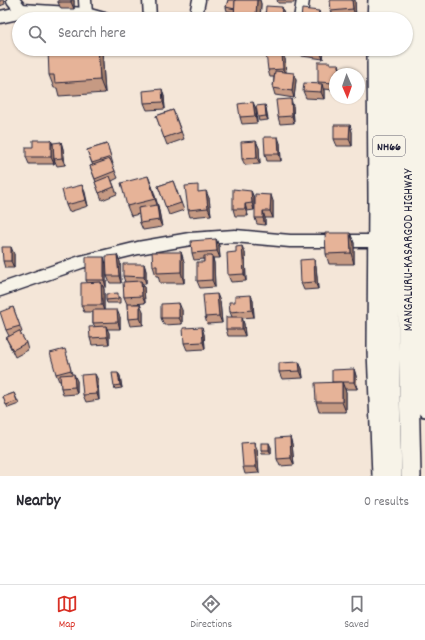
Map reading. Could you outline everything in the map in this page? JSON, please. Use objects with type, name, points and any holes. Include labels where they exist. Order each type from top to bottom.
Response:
[{"type":"highway","points":[[390,0],[390,12]]},
{"type":"highway","name":"MANGALURU-KASARGOD HIGHWAY","points":[[408,0],[408,12]]},
{"type":"highway","name":"MANGALURU-KASARGOD HIGHWAY","points":[[390,56],[406,237],[389,363],[392,476]]},
{"type":"highway","name":"MANGALURU-KASARGOD HIGHWAY","points":[[408,56],[406,237],[411,476]]},
{"type":"street","points":[[84,0],[86,12]]},
{"type":"street","points":[[149,0],[150,12]]},
{"type":"street","points":[[196,12],[199,0]]},
{"type":"street","points":[[301,12],[303,0]]},
{"type":"street","points":[[375,12],[376,0]]},
{"type":"street","points":[[380,476],[376,350],[406,237],[422,0]]},
{"type":"street","points":[[17,5],[71,12]]},
{"type":"street","points":[[0,17],[12,14]]},
{"type":"street","points":[[376,56],[406,237],[425,409]]},
{"type":"street","points":[[0,290],[81,262],[138,248],[190,239],[235,236],[290,241],[406,237]]},
{"type":"building","points":[[58,0],[71,0],[71,2],[58,2]]},
{"type":"building","points":[[228,0],[235,0],[235,9],[226,7]]},
{"type":"building","points":[[235,0],[257,0],[256,12],[234,12]]},
{"type":"building","points":[[330,0],[352,0],[353,9],[331,11]]},
{"type":"building","points":[[266,6],[282,7],[282,12],[266,12]]},
{"type":"building","points":[[302,9],[319,11],[319,12],[302,12]]},
{"type":"building","points":[[48,56],[98,56],[100,80],[55,83],[54,75],[49,75]]},
{"type":"building","points":[[266,56],[282,56],[283,69],[268,70]]},
{"type":"building","points":[[318,62],[339,64],[339,68],[329,68],[329,83],[318,82]]},
{"type":"building","points":[[275,71],[294,73],[292,91],[273,88]]},
{"type":"building","points":[[304,83],[322,84],[321,92],[303,91]]},
{"type":"building","points":[[162,89],[163,102],[144,103],[143,91]]},
{"type":"building","points":[[291,99],[292,116],[278,117],[276,100]]},
{"type":"building","points":[[253,102],[255,116],[240,117],[238,104]]},
{"type":"building","points":[[265,105],[266,116],[258,117],[256,106]]},
{"type":"building","points":[[173,110],[181,132],[164,138],[156,116]]},
{"type":"building","points":[[334,125],[350,125],[349,139],[334,139]]},
{"type":"building","points":[[264,137],[278,137],[279,154],[265,154]]},
{"type":"building","points":[[33,140],[51,140],[51,157],[26,157],[26,147],[33,147]]},
{"type":"building","points":[[256,141],[257,158],[242,159],[241,142]]},
{"type":"building","points":[[61,142],[62,158],[54,159],[53,143]]},
{"type":"building","points":[[107,144],[111,157],[92,163],[87,150]]},
{"type":"building","points":[[110,159],[115,171],[95,179],[90,166]]},
{"type":"building","points":[[110,176],[114,187],[99,193],[95,182]]},
{"type":"building","points":[[148,176],[155,199],[127,206],[121,183]]},
{"type":"building","points":[[173,181],[181,203],[166,208],[158,186]]},
{"type":"building","points":[[82,185],[86,200],[66,205],[62,190]]},
{"type":"building","points":[[198,185],[198,192],[206,191],[208,208],[188,210],[185,186]]},
{"type":"building","points":[[233,189],[251,191],[252,203],[245,204],[245,209],[233,209]]},
{"type":"building","points":[[255,194],[271,195],[270,211],[263,211],[263,218],[255,218]]},
{"type":"building","points":[[157,205],[159,220],[140,223],[138,208]]},
{"type":"building","points":[[325,233],[350,233],[351,253],[326,254]]},
{"type":"building","points":[[216,239],[217,251],[192,253],[191,241]]},
{"type":"building","points":[[242,246],[244,274],[228,275],[227,253],[236,252],[236,247]]},
{"type":"building","points":[[2,247],[11,247],[11,261],[3,261]]},
{"type":"building","points":[[152,252],[181,252],[181,272],[157,273],[157,266],[153,266]]},
{"type":"building","points":[[117,255],[119,276],[107,276],[106,256]]},
{"type":"building","points":[[204,256],[212,256],[212,280],[197,281],[197,262],[204,262]]},
{"type":"building","points":[[86,257],[104,257],[104,280],[86,280]]},
{"type":"building","points":[[314,259],[315,282],[301,283],[300,260]]},
{"type":"building","points":[[123,264],[144,264],[144,277],[123,276]]},
{"type":"building","points":[[141,281],[142,296],[124,297],[123,282]]},
{"type":"building","points":[[101,282],[102,305],[81,305],[81,283]]},
{"type":"building","points":[[118,293],[118,299],[106,300],[106,294]]},
{"type":"building","points":[[217,294],[219,316],[205,317],[203,295]]},
{"type":"building","points":[[251,295],[252,310],[230,312],[229,302],[235,302],[235,296]]},
{"type":"building","points":[[179,303],[179,318],[161,318],[161,304]]},
{"type":"building","points":[[127,304],[140,304],[140,318],[128,319]]},
{"type":"building","points":[[13,307],[20,326],[6,330],[0,312]]},
{"type":"building","points":[[93,310],[117,310],[118,322],[93,323]]},
{"type":"building","points":[[226,317],[242,317],[242,329],[226,329]]},
{"type":"building","points":[[106,326],[107,337],[90,338],[89,327]]},
{"type":"building","points":[[202,327],[203,342],[184,343],[183,328]]},
{"type":"building","points":[[19,331],[26,343],[13,350],[6,338]]},
{"type":"building","points":[[65,349],[71,370],[56,374],[50,353]]},
{"type":"building","points":[[299,362],[300,371],[279,372],[279,363]]},
{"type":"building","points":[[354,369],[354,382],[332,382],[332,370]]},
{"type":"building","points":[[112,373],[118,373],[120,385],[114,386]]},
{"type":"building","points":[[74,374],[75,387],[61,388],[60,375]]},
{"type":"building","points":[[95,374],[97,394],[83,395],[81,375]]},
{"type":"building","points":[[342,382],[342,402],[316,402],[315,383]]},
{"type":"building","points":[[14,393],[17,401],[6,405],[3,397]]},
{"type":"building","points":[[290,437],[291,458],[277,459],[276,438]]},
{"type":"building","points":[[254,442],[256,467],[243,467],[241,443]]},
{"type":"building","points":[[261,443],[269,443],[269,450],[261,450]]}]
